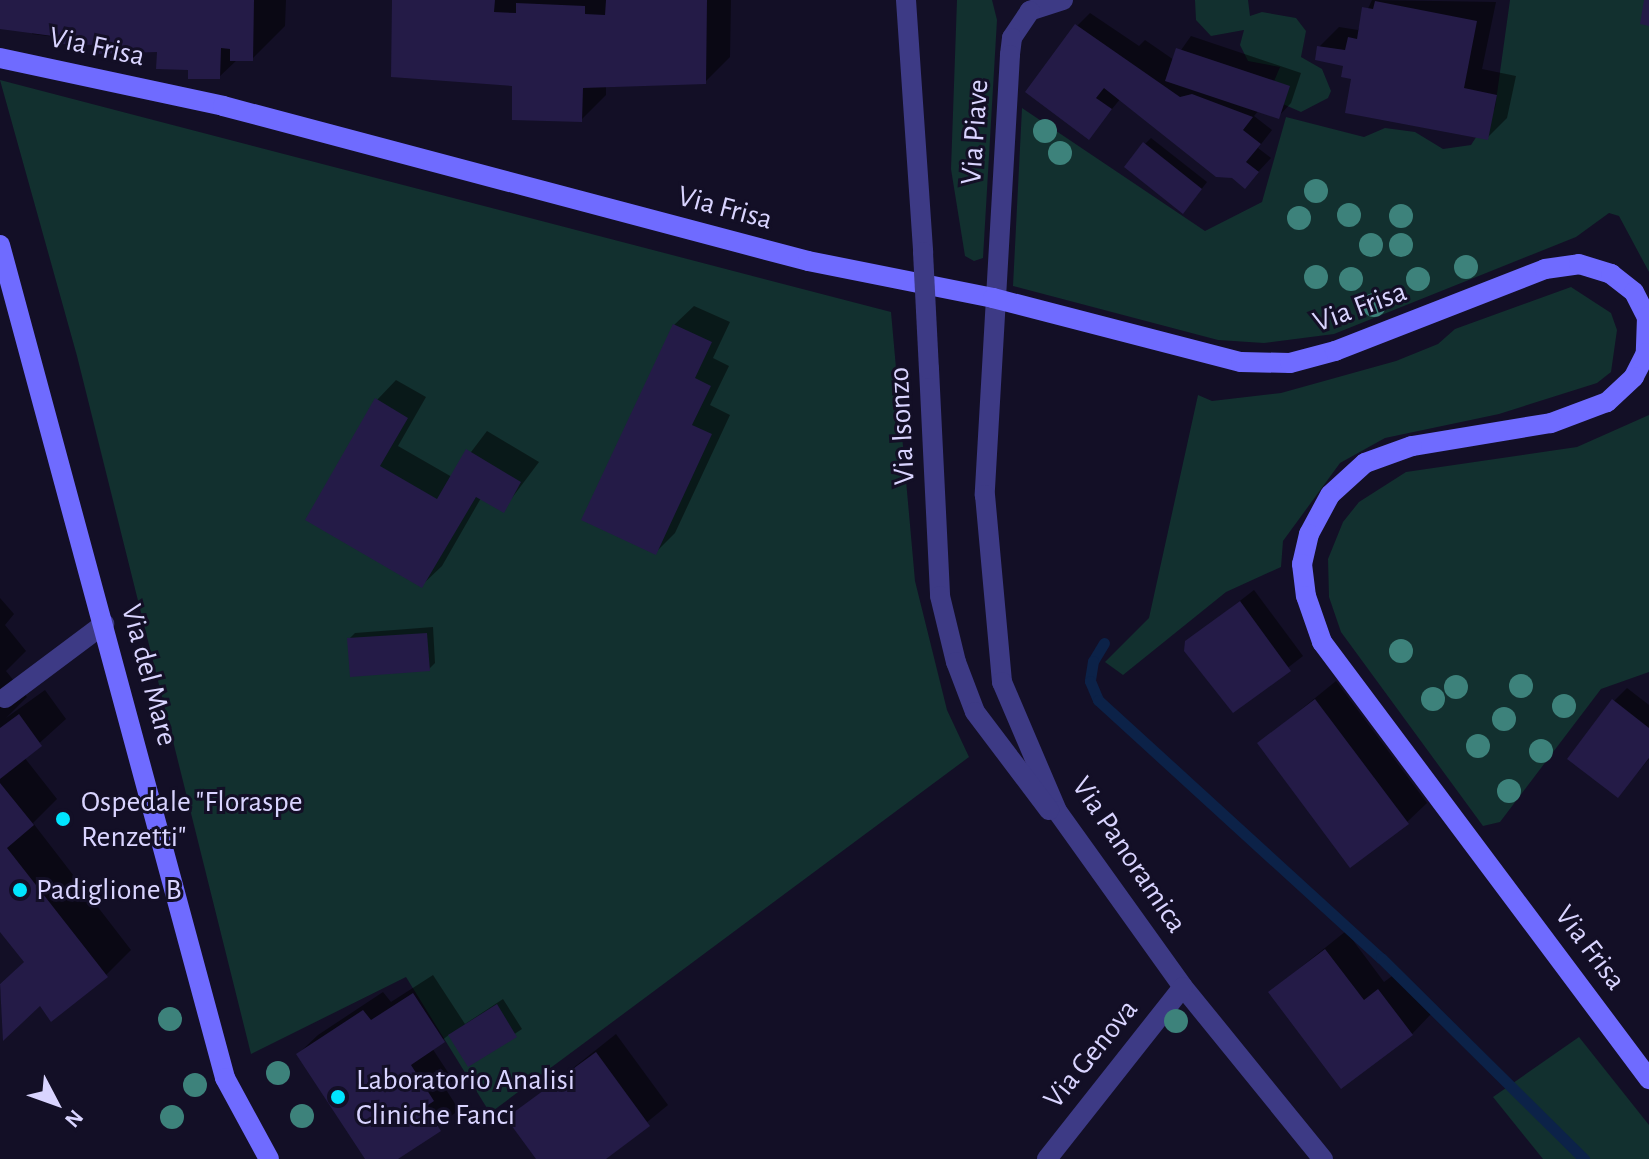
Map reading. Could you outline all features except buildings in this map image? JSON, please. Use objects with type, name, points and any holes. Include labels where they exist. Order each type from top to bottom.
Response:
[{"type":"street","name":"Via Isonzo","points":[[906,0],[923,252],[940,596],[956,662],[975,712],[1044,807],[1057,811]]},
{"type":"street","name":"Via Piave","points":[[993,298],[1012,38],[1030,11],[1063,0]]},
{"type":"street","name":"Via Frisa","points":[[0,58],[223,106],[808,261],[993,298],[1188,352],[1241,362],[1290,363],[1335,351],[1545,269],[1579,264],[1611,274],[1634,292],[1647,317],[1646,353],[1634,377],[1607,402],[1551,423],[1412,446],[1365,463],[1330,495],[1309,534],[1302,564],[1306,596],[1322,642],[1649,1079]]},
{"type":"street","name":"Via del Mare","points":[[0,245],[225,1078],[269,1159]]},
{"type":"street","name":"Via Panoramica","points":[[993,298],[985,495],[1002,682],[1057,811],[1183,987],[1323,1159]]},
{"type":"street","points":[[5,698],[104,624]]},
{"type":"street","name":"Via Genova","points":[[1047,1159],[1183,987]]},
{"type":"green space","points":[[957,0],[992,0],[997,20],[983,258],[974,261],[965,256],[951,169]]},
{"type":"green space","points":[[1195,0],[1248,0],[1250,16],[1262,12],[1296,18],[1306,31],[1301,57],[1322,69],[1331,91],[1328,98],[1301,112],[1276,101],[1272,86],[1280,67],[1248,61],[1240,45],[1244,30],[1211,36],[1196,20]]},
{"type":"green space","points":[[1510,0],[1649,0],[1649,272],[1619,216],[1609,213],[1576,237],[1334,334],[1264,343],[1218,340],[1013,286],[1022,108],[1205,231],[1262,202],[1286,117],[1364,137],[1385,128],[1415,132],[1443,149],[1471,145],[1495,108]]},
{"type":"green space","points":[[0,80],[891,312],[915,581],[947,710],[969,757],[490,1113],[406,977],[251,1054],[77,356]]},
{"type":"green space","points":[[1571,287],[1611,313],[1617,330],[1611,372],[1597,383],[1499,414],[1385,438],[1340,463],[1283,541],[1281,567],[1226,592],[1123,675],[1105,662],[1149,618],[1198,395],[1212,401],[1281,393],[1396,361],[1438,344],[1455,329]]},
{"type":"green space","points":[[1649,415],[1649,672],[1601,689],[1500,822],[1483,826],[1341,632],[1329,597],[1328,559],[1343,522],[1359,502],[1406,472],[1577,447]]},
{"type":"green space","points":[[1579,1037],[1649,1125],[1649,1159],[1543,1159],[1493,1097]]},
{"type":"waterway","points":[[1104,643],[1093,661],[1090,681],[1098,700],[1381,958],[1584,1159]]},
{"type":"place","name":"Ospedale \"Floraspe Renzetti\"","points":[[63,819]]},
{"type":"place","name":"Padiglione B","points":[[20,890]]},
{"type":"place","name":"Laboratorio Analisi Cliniche Fanci","points":[[338,1097]]}]
